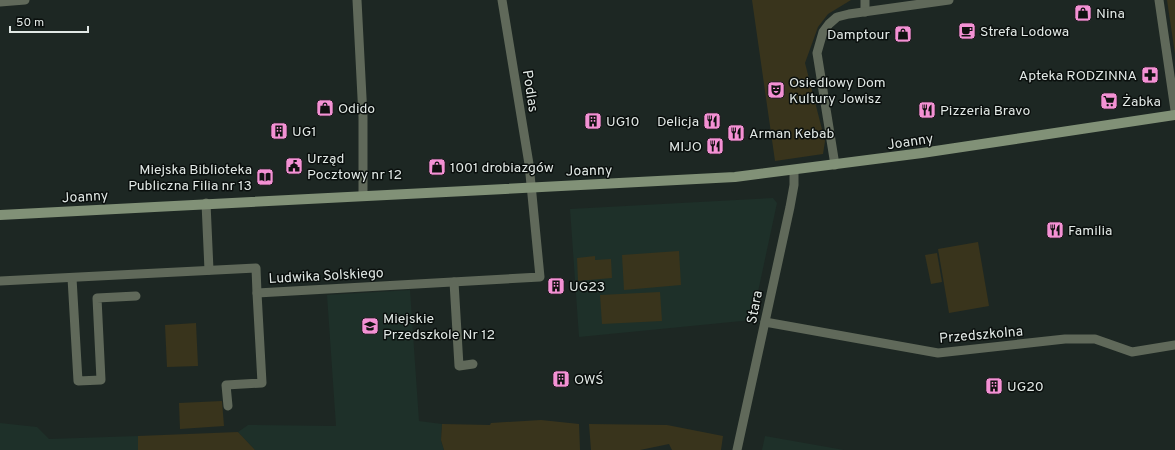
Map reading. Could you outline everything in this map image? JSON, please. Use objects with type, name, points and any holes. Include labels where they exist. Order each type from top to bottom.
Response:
[{"type":"street","points":[[0,2],[26,0]]},
{"type":"street","points":[[356,0],[363,117],[363,196]]},
{"type":"street","name":"Podlas","points":[[502,0],[532,186]]},
{"type":"street","points":[[865,0],[865,12]]},
{"type":"street","points":[[835,165],[817,53],[823,32],[828,24],[838,17],[849,14],[949,0]]},
{"type":"street","points":[[1159,0],[1175,110]]},
{"type":"street","name":"Joanny","points":[[0,214],[728,177],[835,165],[1175,114]]},
{"type":"street","name":"Stara","points":[[737,450],[790,207],[794,185],[794,170]]},
{"type":"street","name":"Ludwika Solskiego","points":[[0,281],[256,268],[257,293],[540,277],[532,186]]},
{"type":"street","points":[[206,203],[209,270]]},
{"type":"street","points":[[72,278],[78,381],[100,380],[97,298],[136,296]]},
{"type":"street","points":[[454,282],[459,366],[472,364]]},
{"type":"street","points":[[228,406],[226,385],[262,382],[257,293]]},
{"type":"street","name":"Przedszkolna","points":[[765,322],[938,353],[1065,339],[1095,339],[1132,352],[1175,345]]},
{"type":"shaded area","points":[[752,0],[851,0],[828,14],[818,27],[805,63],[825,141],[823,154],[775,161]]},
{"type":"shaded area","points":[[1167,0],[1175,0],[1175,54]]},
{"type":"shaded area","points":[[773,198],[777,203],[752,320],[579,337],[570,209]]},
{"type":"shaded area","points":[[978,242],[989,306],[949,313],[938,249]]},
{"type":"shaded area","points":[[679,251],[681,285],[624,290],[622,255]]},
{"type":"shaded area","points":[[937,253],[942,282],[931,284],[925,255]]},
{"type":"shaded area","points":[[595,256],[595,260],[611,259],[612,278],[578,281],[577,258]]},
{"type":"shaded area","points":[[410,290],[419,421],[442,424],[441,440],[444,450],[255,450],[238,432],[248,425],[336,426],[327,295]]},
{"type":"shaded area","points":[[660,292],[662,321],[602,324],[600,295]]},
{"type":"shaded area","points":[[196,323],[198,366],[167,367],[165,325]]},
{"type":"shaded area","points":[[222,401],[224,426],[180,429],[179,403]]},
{"type":"shaded area","points":[[541,420],[579,424],[580,450],[444,450],[441,440],[442,424],[490,425],[491,423]]},
{"type":"shaded area","points":[[0,423],[37,427],[49,439],[138,436],[138,450],[0,450]]},
{"type":"shaded area","points":[[589,424],[667,425],[723,436],[721,450],[672,450],[669,444],[640,450],[591,450]]},
{"type":"shaded area","points":[[238,432],[255,450],[138,450],[138,436]]},
{"type":"shaded area","points":[[765,436],[844,450],[762,450]]},
{"type":"place","name":"Nina","points":[[1083,13]]},
{"type":"place","name":"Strefa Lodowa","points":[[967,31]]},
{"type":"place","name":"Damptour","points":[[903,34]]},
{"type":"place","name":"Apteka RODZINNA","points":[[1150,75]]},
{"type":"place","name":"Osiedlowy Dom Kultury Jowisz","points":[[776,90]]},
{"type":"place","name":"Żabka","points":[[1109,101]]},
{"type":"place","name":"Odido","points":[[325,108]]},
{"type":"place","name":"Pizzeria Bravo","points":[[927,110]]},
{"type":"place","name":"UG10","points":[[593,121]]},
{"type":"place","name":"Delicja","points":[[712,121]]},
{"type":"place","name":"UG1","points":[[279,131]]},
{"type":"place","name":"Arman Kebab","points":[[736,133]]},
{"type":"place","name":"MIJO","points":[[715,146]]},
{"type":"place","name":"Urząd Pocztowy nr 12","points":[[294,166]]},
{"type":"place","name":"1001 drobiazgów","points":[[437,167]]},
{"type":"place","name":"Miejska Biblioteka Publiczna Filia nr 13","points":[[265,177]]},
{"type":"place","name":"Familia","points":[[1055,230]]},
{"type":"place","name":"UG23","points":[[556,286]]},
{"type":"place","name":"Miejskie Przedszkole Nr 12","points":[[370,326]]},
{"type":"place","name":"OWŚ","points":[[561,379]]},
{"type":"place","name":"UG20","points":[[994,386]]}]
